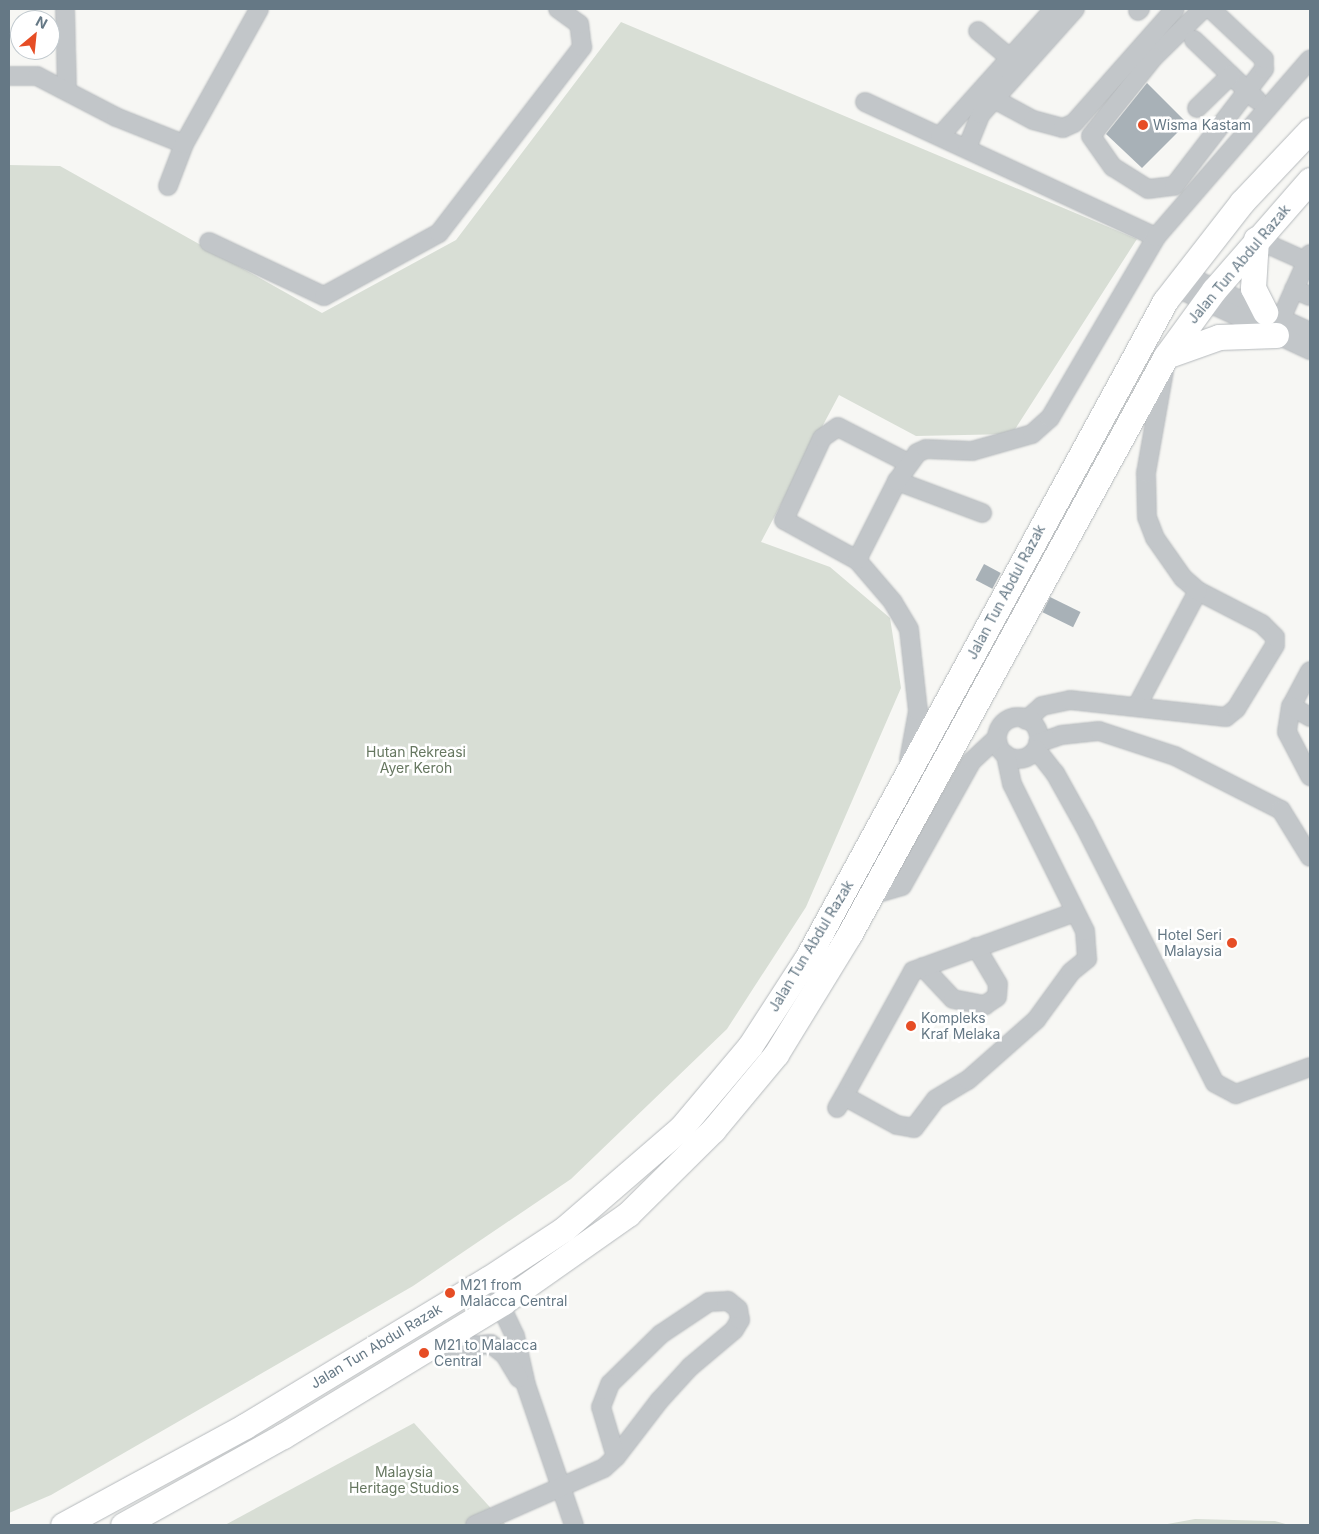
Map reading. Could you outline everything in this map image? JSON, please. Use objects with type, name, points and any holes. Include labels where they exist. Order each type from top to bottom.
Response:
[{"type":"highway","name":"Jalan Tun Abdul Razak","points":[[63,1525],[245,1426],[488,1279],[620,1186],[681,1128],[720,1084],[807,958],[1132,357],[1179,280],[1242,202],[1310,130]]},
{"type":"highway","name":"Jalan Tun Abdul Razak","points":[[123,1525],[425,1351],[503,1302],[628,1214],[713,1130],[792,1030],[871,895],[1166,356],[1209,296],[1256,239],[1310,180]]},
{"type":"highway","points":[[1166,356],[1219,337],[1274,322],[1253,288],[1256,239]]},
{"type":"street","points":[[65,9],[66,89]]},
{"type":"street","points":[[168,186],[184,144],[259,9]]},
{"type":"street","points":[[209,242],[324,296],[439,233],[582,47],[579,24],[558,9]]},
{"type":"street","points":[[940,136],[1054,9]]},
{"type":"street","points":[[967,148],[981,114],[1075,9]]},
{"type":"street","points":[[994,99],[1032,120],[1063,128],[1074,123],[1175,9]]},
{"type":"street","points":[[1202,9],[1154,57],[1091,136],[1112,167],[1148,188],[1174,186],[1250,93],[1264,70],[1264,59],[1211,9]]},
{"type":"street","points":[[978,31],[1010,58]]},
{"type":"street","points":[[1194,40],[1265,107]]},
{"type":"street","points":[[857,560],[908,463],[926,449],[972,451],[1041,427],[1060,404],[1156,237],[1265,107],[1310,59]]},
{"type":"street","points":[[1197,108],[1231,75]]},
{"type":"street","points":[[9,76],[37,76],[66,89],[116,117],[184,144]]},
{"type":"street","points":[[865,102],[1156,237]]},
{"type":"street","points":[[1256,239],[1309,260],[1302,293],[1274,322]]},
{"type":"street","points":[[1179,280],[1209,296],[1274,322],[1310,332]]},
{"type":"street","points":[[1209,296],[1274,322],[1310,350]]},
{"type":"street","points":[[871,895],[902,886],[972,761],[997,738],[1006,721],[1026,720],[1054,701],[1137,706],[1226,717],[1236,709],[1275,645],[1275,638],[1262,624],[1198,592],[1170,564],[1147,517],[1146,473],[1166,356]]},
{"type":"street","points":[[906,777],[918,711],[909,629],[894,602],[857,560],[784,520],[822,438],[838,427],[908,463]]},
{"type":"street","points":[[897,481],[982,514]]},
{"type":"street","points":[[1137,706],[1198,592]]},
{"type":"street","points":[[1310,672],[1291,706],[1289,739],[1310,776]]},
{"type":"street","points":[[1291,706],[1310,717]]},
{"type":"street","points":[[1026,720],[1036,730],[1037,746],[1055,773],[1084,825],[1215,1083],[1236,1094],[1310,1067]]},
{"type":"street","points":[[1006,755],[1025,758],[1037,746],[1068,733],[1099,731],[1175,756],[1280,810],[1310,858]]},
{"type":"street","points":[[997,738],[1006,755],[1012,784],[1085,931],[1087,960],[1071,972],[1036,1020],[968,1080],[936,1099],[922,1122],[914,1128],[897,1125],[841,1102],[905,980],[923,967],[1075,912]]},
{"type":"street","points":[[923,967],[953,999],[986,1005],[997,997],[998,984],[976,947]]},
{"type":"street","points":[[488,1279],[503,1302],[526,1385],[574,1525]]},
{"type":"street","points":[[475,1525],[561,1488],[585,1480],[616,1457],[690,1367],[734,1330],[740,1320],[738,1308],[728,1301],[709,1302],[661,1334],[610,1384],[601,1407],[616,1457]]},
{"type":"street","points":[[425,1351],[491,1344],[505,1355],[526,1385]]},
{"type":"green space","name":"Hutan Rekreasi Ayer Keroh","points":[[621,22],[1137,239],[1012,434],[916,436],[839,395],[761,542],[830,567],[890,618],[901,688],[806,907],[727,1029],[571,1179],[413,1286],[51,1495],[9,1513],[9,165],[60,166],[322,313],[456,240]]},
{"type":"green space","name":"Malaysia Heritage Studios","points":[[414,1423],[506,1525],[225,1525]]},
{"type":"green space","points":[[1195,1519],[1275,1521],[1289,1525],[1162,1525]]},
{"type":"building","name":"Wisma Kastam","points":[[1147,83],[1187,123],[1142,168],[1106,134]]},
{"type":"building","points":[[984,564],[1001,573],[992,589],[976,580]]},
{"type":"building","points":[[1050,597],[1081,612],[1073,627],[1043,612]]},
{"type":"place","name":"Wisma Kastam","points":[[1143,125]]},
{"type":"place","name":"Hotel Seri Malaysia","points":[[1232,943]]},
{"type":"place","name":"Kompleks Kraf Melaka","points":[[911,1026]]},
{"type":"place","name":"M21 from Malacca Central","points":[[450,1293]]},
{"type":"place","name":"M21 to Malacca Central","points":[[424,1353]]}]
